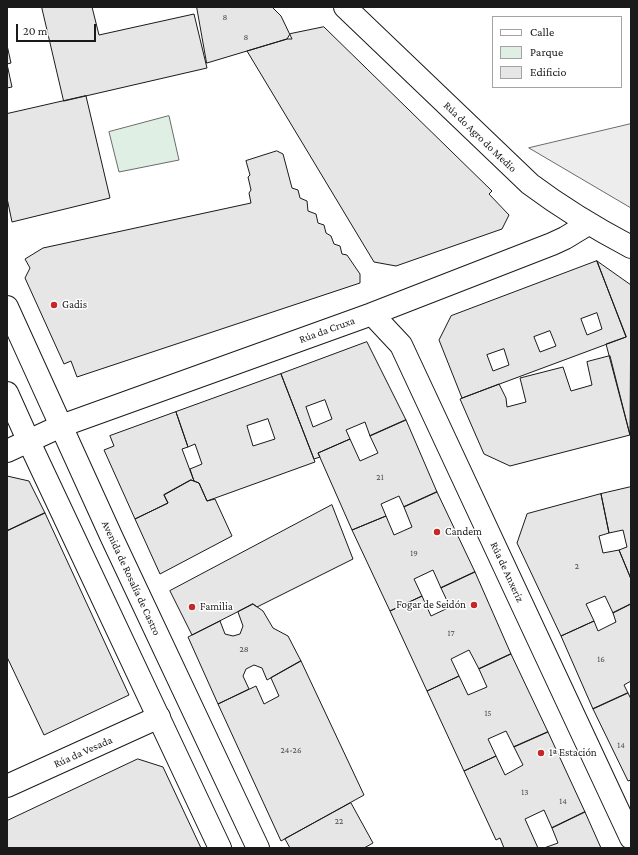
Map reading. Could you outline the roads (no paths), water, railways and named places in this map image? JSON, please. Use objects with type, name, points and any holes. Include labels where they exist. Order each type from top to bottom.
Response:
[{"type":"main road","name":"Rúa do Agro do Medio","points":[[345,7],[530,184],[588,224],[631,247]]},
{"type":"main road","name":"Rúa da Cruxa","points":[[7,450],[29,442],[61,426],[372,314],[552,244],[588,224]]},
{"type":"main road","name":"Avenida de Rosalía de Castro","points":[[7,307],[112,538],[258,848]]},
{"type":"main road","name":"Rúa de Anxeriz","points":[[372,314],[402,345],[631,838]]},
{"type":"main road","points":[[7,393],[220,848]]},
{"type":"main road","name":"Rúa da Vesada","points":[[7,786],[159,717]]},
{"type":"place","name":"Gadis","points":[[54,305]]},
{"type":"place","name":"Candem","points":[[437,532]]},
{"type":"place","name":"Fogar de Seidón","points":[[474,605]]},
{"type":"place","name":"Familia","points":[[192,607]]},
{"type":"place","name":"1ª Estación","points":[[541,753]]}]
